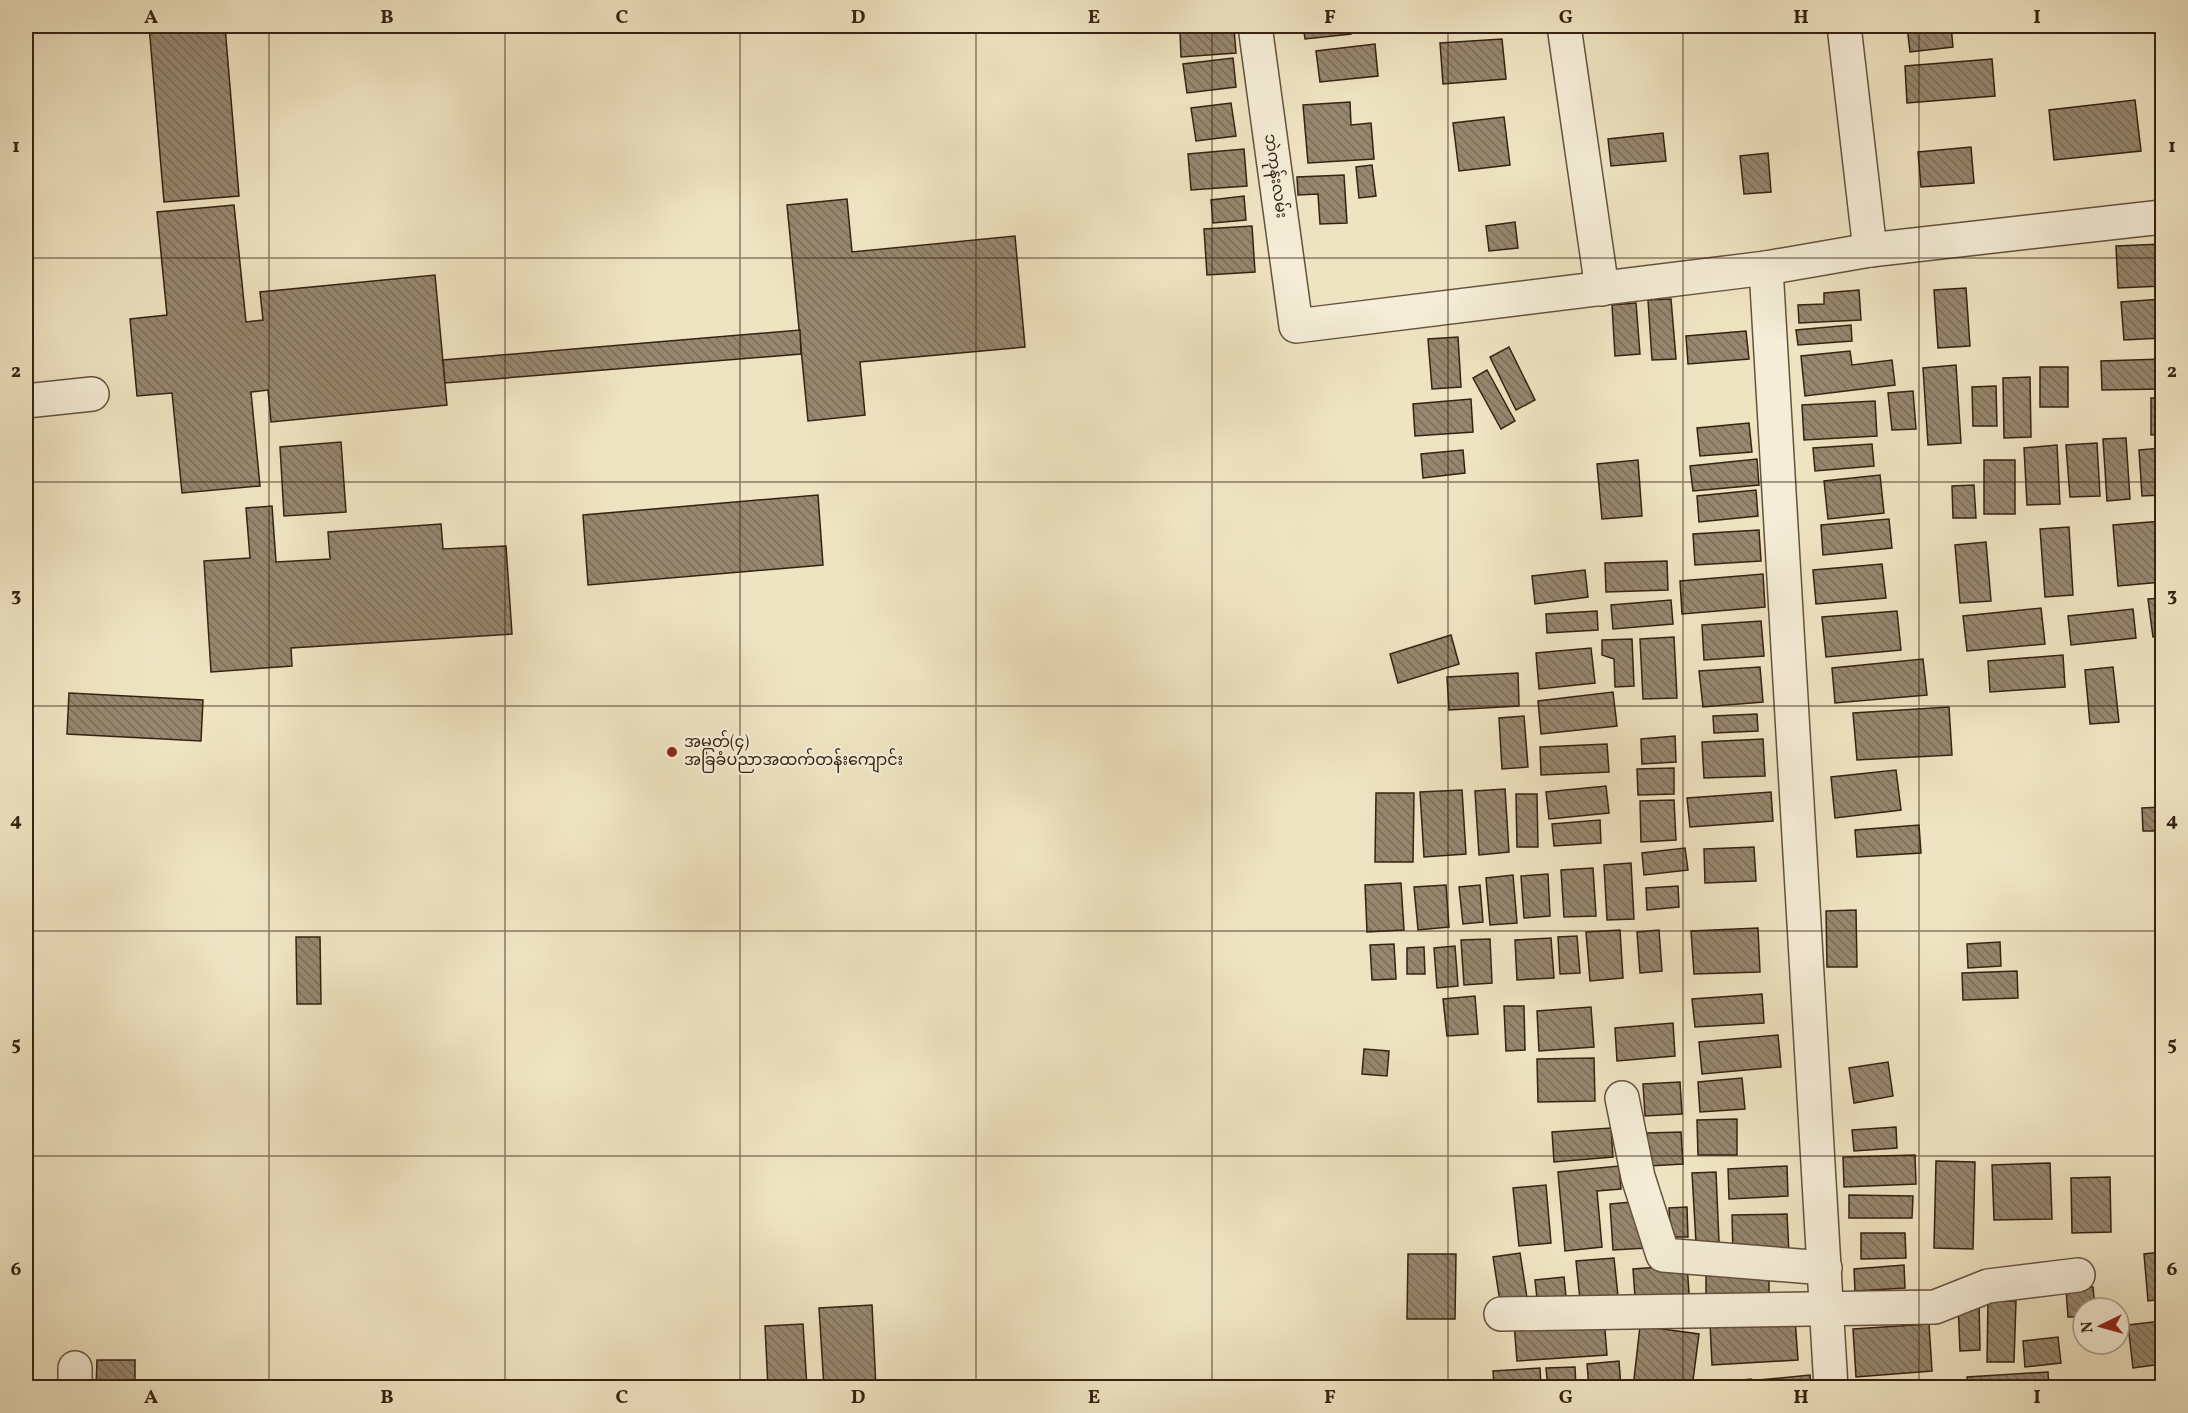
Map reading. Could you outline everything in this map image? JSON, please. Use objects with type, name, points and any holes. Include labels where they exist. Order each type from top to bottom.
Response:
[{"type":"street","name":"ဘဲကုန်းလမ်း","points":[[1255,26],[1296,326],[1602,290]]},
{"type":"street","points":[[1564,26],[1602,290],[1766,268],[1870,250],[2163,217]]},
{"type":"street","points":[[1844,26],[1870,250]]},
{"type":"street","points":[[1766,268],[1832,1388]]},
{"type":"street","points":[[26,401],[92,394]]},
{"type":"street","points":[[1622,1098],[1638,1176],[1663,1255],[1825,1268]]},
{"type":"street","points":[[1501,1314],[1935,1306],[1988,1286],[2078,1275]]},
{"type":"building","points":[[149,26],[225,26],[239,196],[164,202]]},
{"type":"building","points":[[1303,26],[1350,26],[1351,34],[1305,39]]},
{"type":"building","points":[[1907,26],[1951,26],[1953,47],[1910,52]]},
{"type":"building","points":[[1234,28],[1236,53],[1181,57],[1180,32]]},
{"type":"building","points":[[1502,39],[1506,79],[1443,84],[1440,43]]},
{"type":"building","points":[[1375,44],[1378,76],[1320,82],[1316,51]]},
{"type":"building","points":[[1233,58],[1236,87],[1187,93],[1183,64]]},
{"type":"building","points":[[1992,59],[1995,96],[1907,103],[1905,66]]},
{"type":"building","points":[[2135,100],[2141,151],[2054,160],[2049,110]]},
{"type":"building","points":[[1350,102],[1351,125],[1371,123],[1374,159],[1308,163],[1303,105]]},
{"type":"building","points":[[1231,103],[1236,136],[1196,141],[1191,108]]},
{"type":"building","points":[[1504,117],[1510,165],[1459,171],[1453,123]]},
{"type":"building","points":[[1663,133],[1666,161],[1611,166],[1608,139]]},
{"type":"building","points":[[1971,147],[1974,183],[1921,187],[1918,152]]},
{"type":"building","points":[[1244,149],[1247,186],[1191,190],[1188,154]]},
{"type":"building","points":[[1768,153],[1771,192],[1744,194],[1740,156]]},
{"type":"building","points":[[1372,165],[1376,196],[1359,198],[1356,167]]},
{"type":"building","points":[[1344,175],[1347,223],[1320,224],[1318,194],[1298,195],[1297,177]]},
{"type":"building","points":[[1244,196],[1246,220],[1213,223],[1211,200]]},
{"type":"building","points":[[847,199],[852,252],[1015,236],[1025,347],[860,362],[865,415],[808,421],[787,205]]},
{"type":"building","points":[[234,205],[246,322],[263,320],[260,292],[435,275],[447,405],[271,422],[268,390],[251,392],[260,486],[182,493],[172,393],[137,396],[130,319],[167,315],[157,212]]},
{"type":"building","points":[[1515,222],[1518,248],[1489,251],[1486,226]]},
{"type":"building","points":[[1252,226],[1255,272],[1207,275],[1204,229]]},
{"type":"building","points":[[2162,244],[2162,286],[2118,288],[2116,246]]},
{"type":"building","points":[[1966,288],[1970,346],[1938,348],[1934,290]]},
{"type":"building","points":[[1859,290],[1861,320],[1799,323],[1798,305],[1824,304],[1824,293]]},
{"type":"building","points":[[1671,299],[1676,359],[1652,360],[1648,300]]},
{"type":"building","points":[[2162,299],[2162,338],[2124,340],[2121,302]]},
{"type":"building","points":[[1636,303],[1640,354],[1615,356],[1612,305]]},
{"type":"building","points":[[1851,325],[1852,341],[1798,345],[1796,330]]},
{"type":"building","points":[[800,330],[801,354],[445,383],[443,360]]},
{"type":"building","points":[[1746,331],[1749,359],[1688,364],[1686,336]]},
{"type":"building","points":[[1458,337],[1461,387],[1432,389],[1428,339]]},
{"type":"building","points":[[1509,347],[1535,400],[1516,410],[1490,357]]},
{"type":"building","points":[[1850,351],[1852,365],[1892,360],[1895,385],[1805,396],[1801,356]]},
{"type":"building","points":[[2162,359],[2162,389],[2102,390],[2101,361]]},
{"type":"building","points":[[1956,365],[1961,443],[1928,445],[1923,368]]},
{"type":"building","points":[[2040,367],[2068,367],[2068,407],[2040,407]]},
{"type":"building","points":[[1487,370],[1515,421],[1501,429],[1473,378]]},
{"type":"building","points":[[2030,377],[2031,437],[2004,438],[2003,378]]},
{"type":"building","points":[[1996,386],[1997,426],[1973,426],[1972,387]]},
{"type":"building","points":[[1913,391],[1916,429],[1892,430],[1888,393]]},
{"type":"building","points":[[2151,398],[2162,398],[2162,434],[2151,435]]},
{"type":"building","points":[[1471,399],[1473,432],[1415,436],[1413,404]]},
{"type":"building","points":[[1875,401],[1877,436],[1804,440],[1802,405]]},
{"type":"building","points":[[1749,423],[1752,452],[1700,456],[1697,428]]},
{"type":"building","points":[[2126,438],[2130,499],[2107,501],[2103,439]]},
{"type":"building","points":[[341,442],[346,512],[284,516],[280,447]]},
{"type":"building","points":[[2097,443],[2100,496],[2070,497],[2066,445]]},
{"type":"building","points":[[1872,444],[1874,466],[1815,471],[1813,448]]},
{"type":"building","points":[[2057,445],[2060,504],[2027,505],[2024,448]]},
{"type":"building","points":[[2162,448],[2162,495],[2142,496],[2139,450]]},
{"type":"building","points":[[1463,450],[1465,473],[1423,478],[1421,454]]},
{"type":"building","points":[[1757,459],[1759,485],[1693,491],[1690,466]]},
{"type":"building","points":[[1638,460],[1642,516],[1602,519],[1597,464]]},
{"type":"building","points":[[1984,460],[2015,460],[2015,514],[1984,514]]},
{"type":"building","points":[[1880,475],[1884,513],[1828,519],[1824,481]]},
{"type":"building","points":[[1974,485],[1976,518],[1953,518],[1952,486]]},
{"type":"building","points":[[1756,490],[1758,516],[1699,522],[1697,496]]},
{"type":"building","points":[[818,495],[823,565],[588,585],[583,515]]},
{"type":"building","points":[[272,506],[276,562],[330,559],[328,532],[441,524],[443,549],[506,546],[512,634],[291,648],[292,666],[211,672],[204,561],[250,558],[246,508]]},
{"type":"building","points":[[1889,519],[1892,548],[1823,555],[1821,525]]},
{"type":"building","points":[[2162,521],[2162,582],[2118,586],[2113,525]]},
{"type":"building","points":[[2069,527],[2073,595],[2045,597],[2040,529]]},
{"type":"building","points":[[1759,530],[1761,561],[1695,565],[1693,534]]},
{"type":"building","points":[[1986,542],[1991,601],[1960,603],[1955,545]]},
{"type":"building","points":[[1667,561],[1668,590],[1606,592],[1605,563]]},
{"type":"building","points":[[1882,564],[1886,598],[1816,604],[1813,570]]},
{"type":"building","points":[[1585,570],[1588,597],[1535,604],[1532,576]]},
{"type":"building","points":[[1763,574],[1765,607],[1682,614],[1680,581]]},
{"type":"building","points":[[2162,598],[2162,636],[2153,637],[2148,599]]},
{"type":"building","points":[[1671,600],[1673,624],[1613,629],[1611,605]]},
{"type":"building","points":[[2041,608],[2045,644],[1967,651],[1963,616]]},
{"type":"building","points":[[2133,609],[2136,638],[2071,645],[2068,616]]},
{"type":"building","points":[[1597,611],[1598,630],[1547,633],[1546,614]]},
{"type":"building","points":[[1897,611],[1901,650],[1826,657],[1822,617]]},
{"type":"building","points":[[1761,621],[1764,656],[1704,660],[1702,625]]},
{"type":"building","points":[[1451,635],[1459,664],[1398,683],[1390,654]]},
{"type":"building","points":[[1674,637],[1677,698],[1643,699],[1640,639]]},
{"type":"building","points":[[1632,639],[1634,686],[1615,687],[1614,659],[1602,655],[1602,640]]},
{"type":"building","points":[[1591,648],[1595,683],[1539,689],[1536,653]]},
{"type":"building","points":[[2063,655],[2065,687],[1990,692],[1988,661]]},
{"type":"building","points":[[1923,659],[1927,695],[1835,703],[1832,668]]},
{"type":"building","points":[[1760,667],[1763,702],[1703,707],[1699,671]]},
{"type":"building","points":[[2113,667],[2119,722],[2090,724],[2085,670]]},
{"type":"building","points":[[1518,673],[1519,706],[1449,710],[1447,677]]},
{"type":"building","points":[[1613,692],[1617,726],[1541,734],[1538,701]]},
{"type":"building","points":[[69,693],[203,700],[201,741],[67,734]]},
{"type":"building","points":[[1949,707],[1952,755],[1857,760],[1853,713]]},
{"type":"building","points":[[1757,714],[1758,731],[1714,733],[1713,716]]},
{"type":"building","points":[[1524,716],[1528,767],[1502,769],[1499,718]]},
{"type":"building","points":[[1675,736],[1676,762],[1642,764],[1641,739]]},
{"type":"building","points":[[1763,739],[1765,776],[1704,778],[1702,742]]},
{"type":"building","points":[[1607,744],[1609,772],[1541,775],[1540,747]]},
{"type":"building","points":[[1674,768],[1674,794],[1638,795],[1637,769]]},
{"type":"building","points":[[1896,770],[1901,810],[1835,818],[1831,777]]},
{"type":"building","points":[[1606,786],[1609,813],[1549,819],[1546,792]]},
{"type":"building","points":[[1505,789],[1509,852],[1479,855],[1475,791]]},
{"type":"building","points":[[1462,790],[1466,854],[1424,857],[1420,792]]},
{"type":"building","points":[[1771,792],[1773,821],[1690,827],[1687,798]]},
{"type":"building","points":[[1376,793],[1414,793],[1413,862],[1375,862]]},
{"type":"building","points":[[1516,794],[1537,794],[1538,847],[1517,847]]},
{"type":"building","points":[[1674,800],[1676,840],[1641,842],[1640,801]]},
{"type":"building","points":[[2162,807],[2162,831],[2143,831],[2142,808]]},
{"type":"building","points":[[1600,820],[1601,843],[1554,846],[1552,824]]},
{"type":"building","points":[[1919,825],[1921,853],[1857,857],[1855,830]]},
{"type":"building","points":[[1754,847],[1756,881],[1705,883],[1704,849]]},
{"type":"building","points":[[1685,848],[1688,870],[1644,875],[1642,853]]},
{"type":"building","points":[[1631,863],[1634,919],[1607,920],[1604,865]]},
{"type":"building","points":[[1593,868],[1596,916],[1564,917],[1561,870]]},
{"type":"building","points":[[1548,874],[1550,916],[1524,918],[1521,876]]},
{"type":"building","points":[[1513,875],[1517,923],[1490,925],[1486,878]]},
{"type":"building","points":[[1401,883],[1404,930],[1367,932],[1365,885]]},
{"type":"building","points":[[1446,885],[1449,927],[1418,930],[1414,887]]},
{"type":"building","points":[[1480,885],[1483,922],[1463,924],[1459,887]]},
{"type":"building","points":[[1678,886],[1679,907],[1647,910],[1646,888]]},
{"type":"building","points":[[1856,910],[1857,967],[1827,967],[1826,911]]},
{"type":"building","points":[[1758,928],[1760,972],[1694,974],[1691,931]]},
{"type":"building","points":[[1620,930],[1623,978],[1590,981],[1586,932]]},
{"type":"building","points":[[1659,930],[1662,971],[1640,973],[1637,932]]},
{"type":"building","points":[[1577,936],[1580,973],[1560,974],[1558,937]]},
{"type":"building","points":[[296,937],[320,937],[321,1004],[297,1004]]},
{"type":"building","points":[[1551,938],[1554,978],[1517,980],[1515,940]]},
{"type":"building","points":[[1490,939],[1492,983],[1464,985],[1461,940]]},
{"type":"building","points":[[2000,942],[2001,966],[1968,968],[1967,944]]},
{"type":"building","points":[[1394,944],[1396,979],[1372,980],[1370,945]]},
{"type":"building","points":[[1455,946],[1458,986],[1437,988],[1434,948]]},
{"type":"building","points":[[1424,947],[1425,974],[1407,974],[1407,948]]},
{"type":"building","points":[[2017,971],[2018,998],[1963,1000],[1962,973]]},
{"type":"building","points":[[1762,994],[1764,1023],[1695,1027],[1692,999]]},
{"type":"building","points":[[1475,996],[1478,1034],[1447,1036],[1443,999]]},
{"type":"building","points":[[1504,1006],[1524,1006],[1525,1050],[1506,1051]]},
{"type":"building","points":[[1591,1007],[1594,1047],[1539,1051],[1537,1011]]},
{"type":"building","points":[[1673,1023],[1675,1056],[1617,1061],[1615,1028]]},
{"type":"building","points":[[1778,1035],[1781,1067],[1702,1074],[1699,1042]]},
{"type":"building","points":[[1364,1049],[1389,1051],[1387,1076],[1362,1074]]},
{"type":"building","points":[[1594,1058],[1595,1101],[1538,1102],[1537,1059]]},
{"type":"building","points":[[1888,1062],[1893,1096],[1854,1103],[1849,1068]]},
{"type":"building","points":[[1742,1078],[1745,1109],[1700,1112],[1698,1082]]},
{"type":"building","points":[[1680,1082],[1682,1114],[1645,1116],[1643,1084]]},
{"type":"building","points":[[1737,1119],[1737,1155],[1698,1155],[1697,1120]]},
{"type":"building","points":[[1896,1127],[1897,1148],[1854,1151],[1852,1130]]},
{"type":"building","points":[[1611,1128],[1613,1157],[1554,1162],[1552,1132]]},
{"type":"building","points":[[1681,1132],[1683,1164],[1649,1166],[1647,1133]]},
{"type":"building","points":[[1915,1155],[1916,1184],[1844,1187],[1843,1157]]},
{"type":"building","points":[[1936,1161],[1975,1162],[1973,1249],[1934,1248]]},
{"type":"building","points":[[2050,1163],[2052,1219],[1994,1220],[1992,1165]]},
{"type":"building","points":[[1619,1166],[1621,1189],[1597,1191],[1602,1247],[1565,1251],[1558,1172]]},
{"type":"building","points":[[1787,1166],[1788,1196],[1729,1199],[1728,1169]]},
{"type":"building","points":[[1716,1172],[1719,1242],[1696,1243],[1692,1173]]},
{"type":"building","points":[[2110,1177],[2111,1232],[2072,1233],[2071,1178]]},
{"type":"building","points":[[1546,1185],[1551,1243],[1519,1246],[1513,1188]]},
{"type":"building","points":[[2159,1187],[2162,1187],[2162,1223]]},
{"type":"building","points":[[1849,1195],[1913,1196],[1912,1218],[1849,1218]]},
{"type":"building","points":[[1643,1201],[1647,1248],[1613,1250],[1610,1204]]},
{"type":"building","points":[[1687,1207],[1688,1237],[1671,1237],[1669,1208]]},
{"type":"building","points":[[1787,1214],[1789,1253],[1733,1255],[1732,1215]]},
{"type":"building","points":[[1861,1233],[1905,1233],[1906,1258],[1861,1259]]},
{"type":"building","points":[[2162,1252],[2162,1299],[2148,1301],[2144,1254]]},
{"type":"building","points":[[1520,1253],[1528,1304],[1501,1308],[1493,1257]]},
{"type":"building","points":[[1408,1254],[1456,1254],[1455,1319],[1407,1319]]},
{"type":"building","points":[[1614,1258],[1618,1296],[1580,1300],[1576,1261]]},
{"type":"building","points":[[1687,1265],[1690,1307],[1636,1311],[1633,1269]]},
{"type":"building","points":[[1904,1265],[1905,1288],[1855,1291],[1854,1269]]},
{"type":"building","points":[[1769,1272],[1769,1301],[1706,1302],[1706,1273]]},
{"type":"building","points":[[1564,1277],[1567,1306],[1538,1308],[1535,1280]]},
{"type":"building","points":[[2093,1287],[2094,1296],[2071,1296],[2071,1317],[2068,1317],[2066,1288]]},
{"type":"building","points":[[1979,1300],[1980,1350],[1960,1351],[1958,1301]]},
{"type":"building","points":[[1988,1301],[2016,1301],[2014,1362],[1987,1362]]},
{"type":"building","points":[[872,1305],[876,1388],[824,1388],[819,1308]]},
{"type":"building","points":[[1604,1318],[1607,1355],[1517,1361],[1514,1323]]},
{"type":"building","points":[[1795,1318],[1798,1360],[1712,1365],[1710,1323]]},
{"type":"building","points":[[2161,1321],[2162,1364],[2133,1368],[2131,1325]]},
{"type":"building","points":[[803,1324],[807,1388],[768,1388],[765,1326]]},
{"type":"building","points":[[1929,1324],[1932,1371],[1856,1377],[1853,1329]]},
{"type":"building","points":[[1640,1326],[1699,1334],[1692,1388],[1633,1388]]},
{"type":"building","points":[[2058,1337],[2061,1363],[2025,1367],[2023,1341]]},
{"type":"building","points":[[97,1360],[135,1360],[135,1388],[96,1388]]},
{"type":"building","points":[[1619,1361],[1621,1388],[1589,1388],[1587,1364]]},
{"type":"building","points":[[1575,1367],[1576,1388],[1548,1388],[1546,1368]]},
{"type":"building","points":[[1540,1368],[1541,1388],[1494,1388],[1493,1371]]},
{"type":"building","points":[[2048,1372],[2049,1388],[1968,1388],[1967,1377]]},
{"type":"building","points":[[1810,1375],[1811,1388],[1760,1388],[1759,1380]]},
{"type":"building","points":[[1751,1379],[1752,1388],[1702,1388],[1702,1384]]},
{"type":"place","name":"အမှတ်(၄) အခြခံပညာအထက်တန်းကျောင်း","points":[[672,752]]}]
